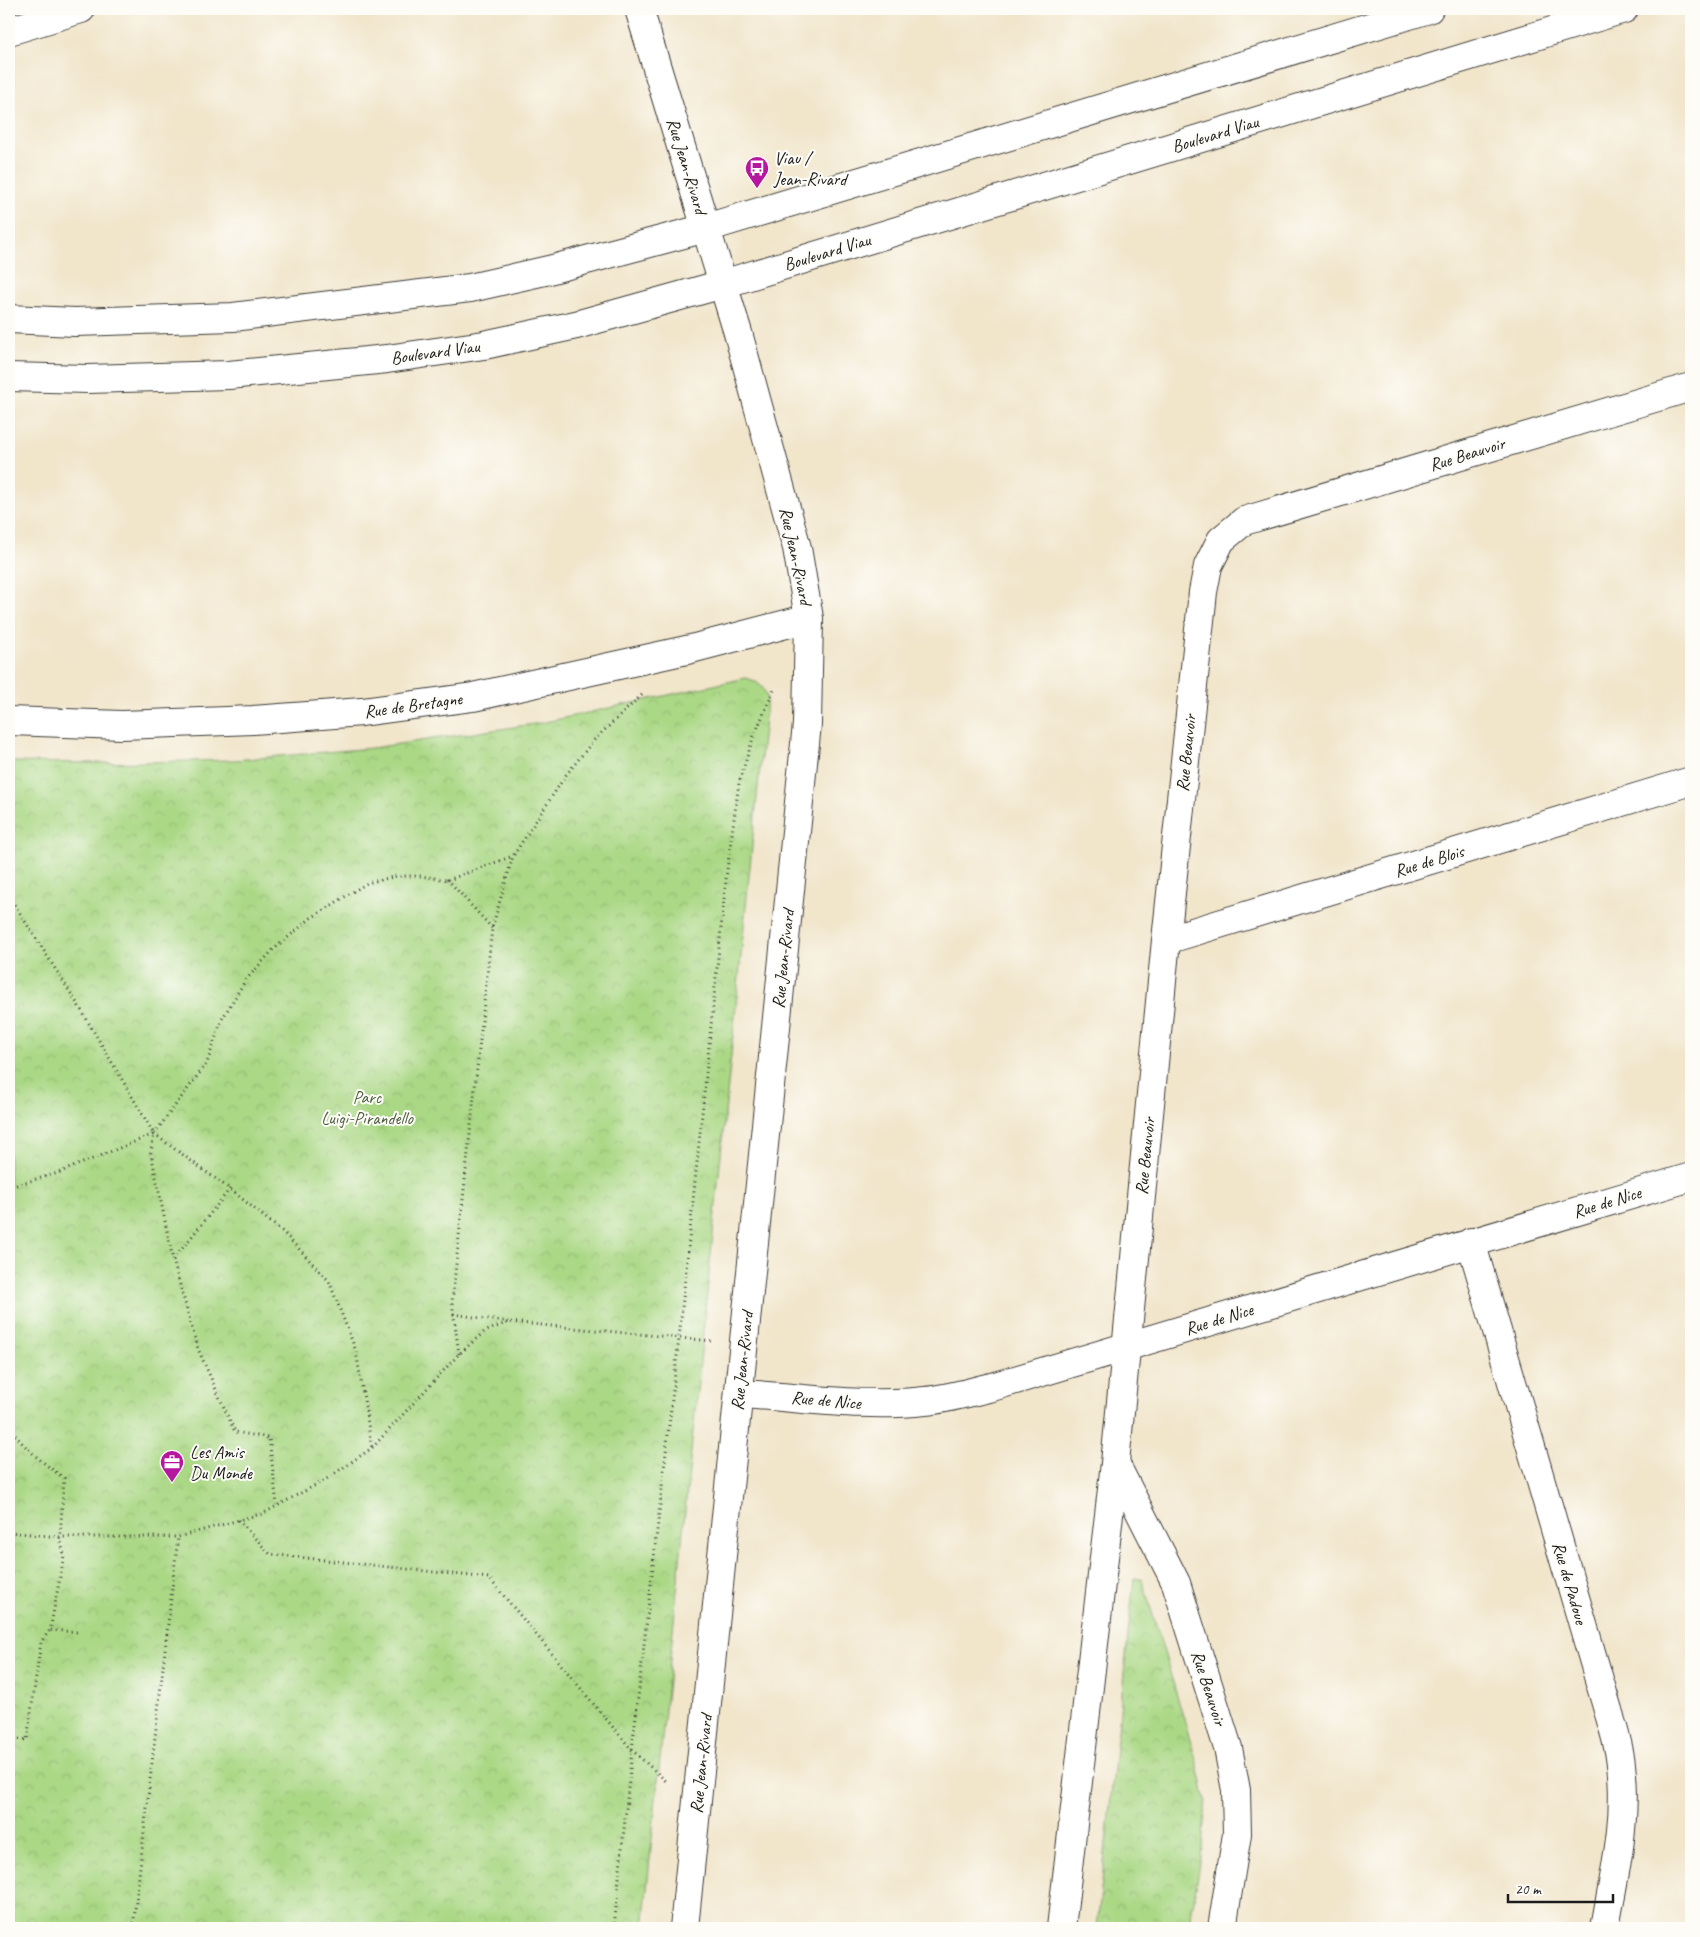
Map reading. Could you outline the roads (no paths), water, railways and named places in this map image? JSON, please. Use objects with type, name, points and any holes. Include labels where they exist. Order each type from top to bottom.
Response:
[{"type":"street","points":[[9,31],[81,9]]},
{"type":"street","name":"Rue Jean-Rivard","points":[[639,9],[723,284],[797,548],[809,618],[807,724],[684,1928]]},
{"type":"street","points":[[9,319],[75,322],[233,317],[479,286],[549,270],[706,228],[1429,9]]},
{"type":"street","name":"Boulevard Viau","points":[[9,376],[88,379],[229,375],[387,359],[493,343],[585,322],[723,284],[1624,9]]},
{"type":"street","name":"Rue Beauvoir","points":[[1062,1928],[1115,1463],[1166,940],[1203,592],[1208,566],[1221,540],[1244,521],[1691,387]]},
{"type":"street","name":"Rue de Bretagne","points":[[9,721],[122,725],[253,720],[362,712],[473,696],[691,649],[809,618]]},
{"type":"street","name":"Rue de Blois","points":[[1166,940],[1691,781]]},
{"type":"street","name":"Rue de Nice","points":[[739,1394],[793,1397],[858,1404],[926,1401],[992,1387],[1691,1177]]},
{"type":"street","name":"Rue de Padoue","points":[[1471,1242],[1610,1716],[1622,1764],[1623,1802],[1620,1836],[1605,1928]]},
{"type":"street","name":"Rue Beauvoir","points":[[1115,1463],[1176,1584],[1228,1748],[1236,1790],[1236,1834],[1222,1928]]},
{"type":"place","name":"Viau / Jean-Rivard","points":[[757,189]]},
{"type":"place","name":"Les Amis Du Monde","points":[[172,1483]]},
{"type":"park label","name":"Parc Luigi-Pirandello","points":[[367,1107]]}]
